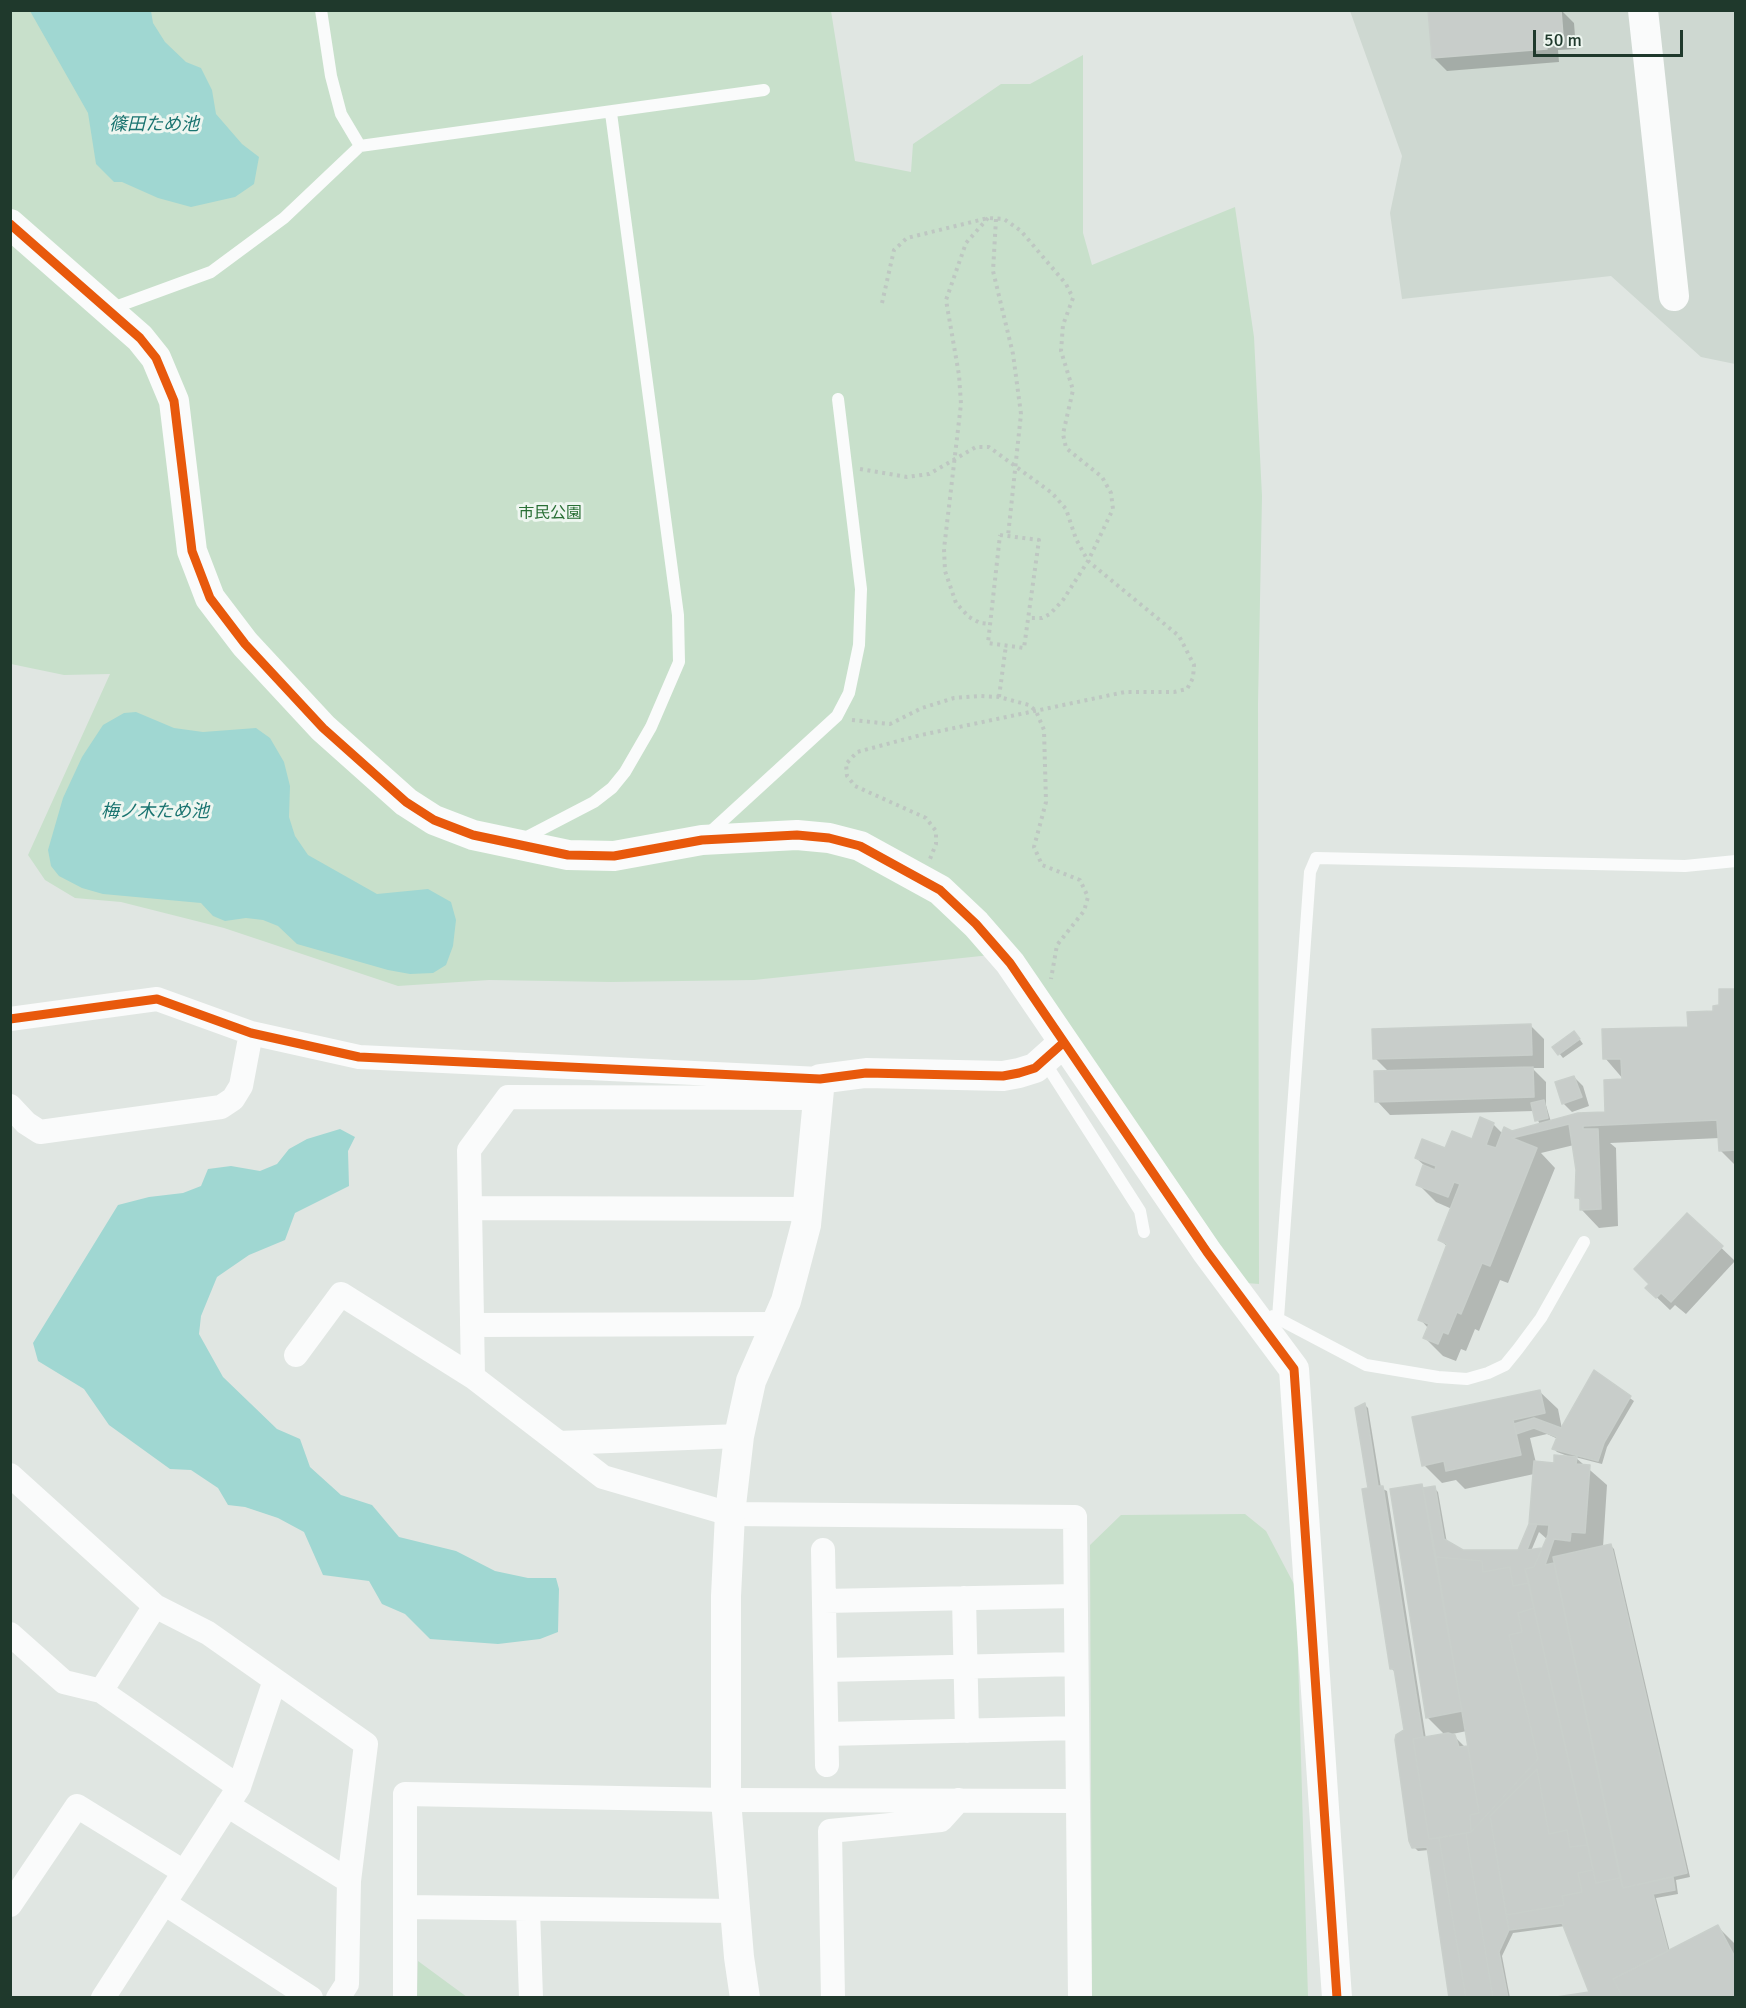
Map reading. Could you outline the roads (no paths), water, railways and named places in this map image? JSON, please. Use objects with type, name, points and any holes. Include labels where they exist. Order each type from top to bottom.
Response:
[{"type":"street","points":[[1643,10],[1674,296]]},
{"type":"street","points":[[10,224],[140,338],[156,358],[168,382],[174,401],[192,551],[210,598],[227,622],[323,728],[406,802],[434,819],[463,831],[568,855],[614,856],[702,840],[798,835],[829,838],[860,846],[940,890],[976,924],[1010,963],[1046,1017],[1053,1052],[1294,1370],[1337,1998]]},
{"type":"street","points":[[10,1019],[157,999],[251,1033],[359,1057],[819,1089]]},
{"type":"street","points":[[10,1106],[26,1123],[40,1132],[221,1107],[233,1099],[241,1086],[251,1033]]},
{"type":"street","points":[[473,1377],[469,1150],[508,1097],[819,1089],[866,1073],[1003,1076],[1035,1068],[1053,1052]]},
{"type":"street","points":[[745,1998],[726,1800],[726,1596],[730,1514],[739,1436],[751,1381],[786,1301],[806,1225],[819,1089]]},
{"type":"street","points":[[470,1208],[808,1209]]},
{"type":"street","points":[[296,1355],[341,1294],[473,1377],[603,1477],[730,1514],[1075,1517],[1080,1998]]},
{"type":"street","points":[[472,1325],[776,1324]]},
{"type":"street","points":[[559,1443],[739,1436]]},
{"type":"street","points":[[10,1475],[155,1606],[208,1633],[366,1744],[349,1881],[347,1984],[338,1998]]},
{"type":"street","points":[[823,1550],[827,1765]]},
{"type":"street","points":[[824,1601],[1075,1596]]},
{"type":"street","points":[[964,1598],[967,1731]]},
{"type":"street","points":[[101,1691],[155,1606]]},
{"type":"street","points":[[10,1634],[64,1682],[101,1691],[233,1796],[349,1881]]},
{"type":"street","points":[[826,1670],[1076,1664]]},
{"type":"street","points":[[103,1998],[233,1796],[275,1680]]},
{"type":"street","points":[[827,1734],[1077,1728]]},
{"type":"street","points":[[405,1998],[405,1794],[726,1800],[1078,1801]]},
{"type":"street","points":[[834,1998],[830,1831],[941,1820],[959,1800]]},
{"type":"street","points":[[10,1905],[77,1806],[184,1872]]},
{"type":"street","points":[[164,1903],[311,1998]]},
{"type":"street","points":[[405,1907],[735,1911]]},
{"type":"street","points":[[528,1909],[531,1998]]},
{"type":"lane","points":[[321,10],[331,76],[341,114],[360,146]]},
{"type":"lane","points":[[107,310],[211,272],[284,218],[360,146],[764,90]]},
{"type":"lane","points":[[514,844],[594,802],[612,788],[625,772],[651,727],[680,663],[678,615],[611,113]]},
{"type":"lane","points":[[702,840],[837,717],[849,693],[859,645],[861,589],[838,399]]},
{"type":"lane","points":[[1278,1318],[1310,872],[1316,858],[1685,866],[1736,861]]},
{"type":"lane","points":[[1053,1052],[1140,1211],[1144,1232]]},
{"type":"lane","points":[[1244,1305],[1278,1318],[1366,1365],[1438,1377],[1467,1379],[1488,1373],[1504,1365],[1541,1318],[1584,1242]]},
{"type":"water","name":"篠田ため池","points":[[30,11],[151,11],[153,23],[165,42],[186,62],[201,68],[212,90],[216,114],[242,144],[259,157],[254,184],[235,197],[191,207],[158,198],[122,182],[114,182],[96,164],[88,113]]},
{"type":"water","name":"梅ノ木ため池","points":[[136,712],[174,728],[203,732],[256,728],[270,738],[284,762],[290,786],[289,817],[295,836],[308,855],[377,894],[428,889],[451,902],[456,920],[453,946],[446,965],[433,973],[410,974],[388,970],[297,944],[278,926],[263,920],[246,918],[225,921],[213,916],[201,903],[103,894],[82,888],[59,876],[51,866],[48,850],[63,798],[82,757],[103,725],[124,713]]},
{"type":"water","points":[[340,1129],[355,1137],[348,1151],[349,1186],[295,1213],[285,1240],[249,1255],[217,1277],[201,1316],[199,1334],[223,1377],[277,1429],[300,1439],[310,1467],[341,1495],[372,1505],[399,1537],[456,1551],[495,1571],[528,1578],[556,1578],[559,1589],[558,1632],[540,1639],[498,1644],[430,1639],[405,1614],[382,1604],[369,1581],[323,1575],[304,1532],[278,1518],[245,1507],[228,1505],[218,1488],[191,1470],[170,1469],[109,1425],[84,1389],[38,1361],[33,1343],[118,1205],[149,1197],[183,1193],[201,1186],[208,1169],[231,1166],[260,1171],[277,1164],[289,1149],[307,1139]]},
{"type":"park label","name":"市民公園","points":[[550,514]]}]
